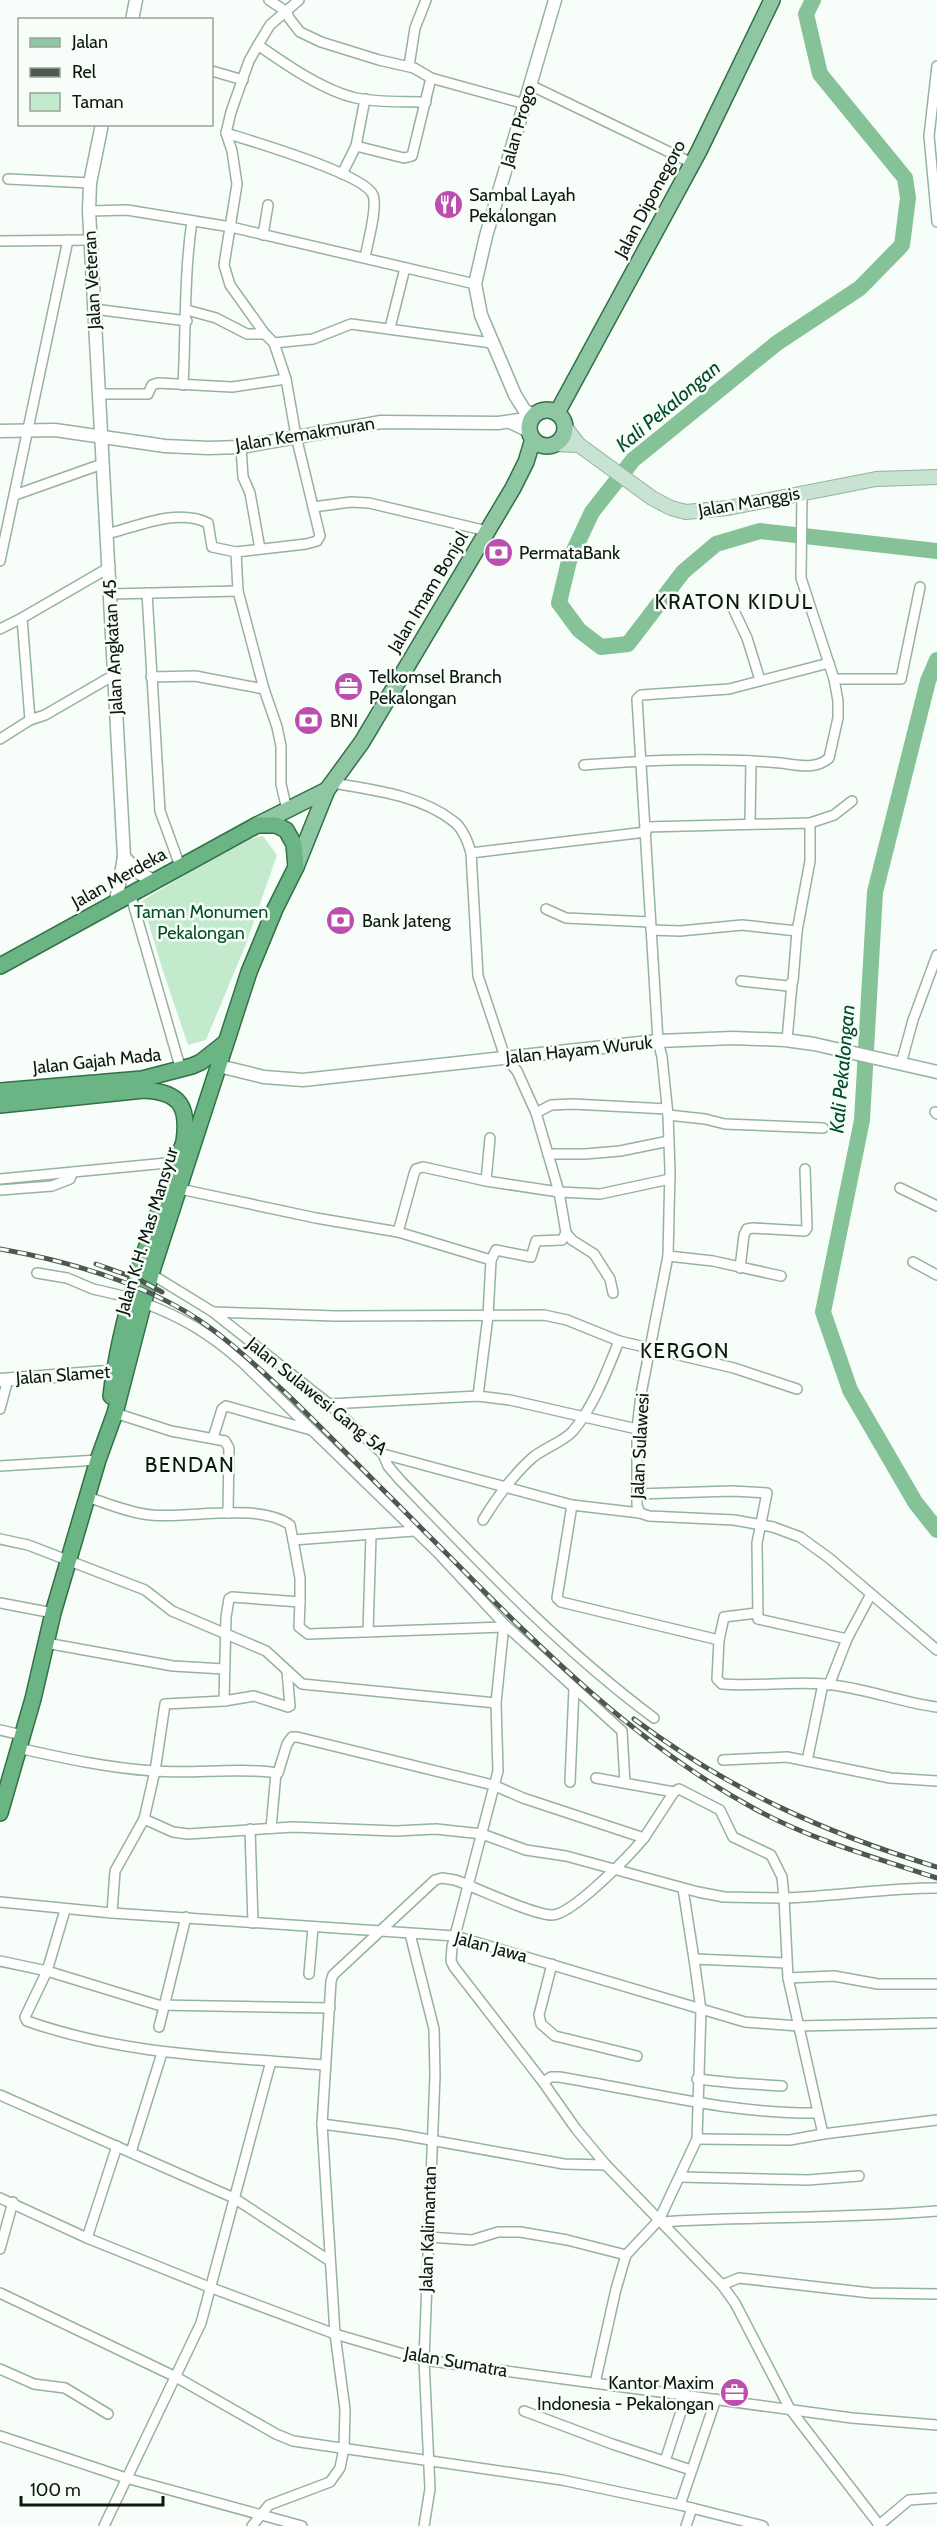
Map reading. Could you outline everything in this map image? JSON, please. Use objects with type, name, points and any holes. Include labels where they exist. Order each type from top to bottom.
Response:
[{"type":"highway","name":"Jalan Merdeka","points":[[0,966],[257,825]]},
{"type":"highway","points":[[257,825],[276,825],[286,830],[294,843],[296,867]]},
{"type":"highway","name":"Jalan K.H. Mas Mansyur","points":[[138,1300],[151,1274],[180,1189],[225,1043],[275,909],[296,867]]},
{"type":"highway","name":"Jalan Gajah Mada","points":[[0,1091],[112,1088],[142,1078],[181,1070],[201,1062],[225,1043]]},
{"type":"highway","points":[[0,1105],[112,1088]]},
{"type":"highway","name":"Jalan K.H. Mas Mansyur","points":[[107,1432],[138,1300],[186,1132],[182,1105],[171,1094],[162,1091],[112,1088]]},
{"type":"highway","name":"Jalan K.H. Mas Mansyur","points":[[1,1807],[53,1613],[114,1413],[120,1371]]},
{"type":"main road","name":"Jalan Diponegoro","points":[[561,420],[772,0]]},
{"type":"main road","points":[[526,462],[533,426],[544,411],[561,420],[579,445]]},
{"type":"main road","points":[[526,462],[564,435],[561,420]]},
{"type":"main road","points":[[533,426],[539,444],[579,445]]},
{"type":"main road","name":"Jalan Manggis","points":[[579,445],[652,498],[671,508],[701,512],[876,479],[937,477]]},
{"type":"main road","name":"Jalan Imam Bonjol","points":[[296,867],[330,786],[364,740],[526,462]]},
{"type":"main road","points":[[257,825],[330,786]]},
{"type":"street","points":[[132,18],[136,0]]},
{"type":"street","points":[[269,0],[286,12],[300,32],[321,42],[379,60],[409,66],[431,78],[525,104]]},
{"type":"street","points":[[107,534],[181,517],[196,518],[208,523],[212,548],[236,552],[317,542],[320,536],[296,436],[286,379],[274,343],[230,285],[224,264],[231,228],[237,172],[226,134],[228,121],[258,45],[270,25],[299,0]]},
{"type":"street","points":[[409,66],[415,28],[426,0]]},
{"type":"street","name":"Jalan Progo","points":[[533,426],[521,406],[492,343],[481,315],[475,284],[486,236],[555,0]]},
{"type":"street","points":[[258,45],[330,89],[364,99],[426,102]]},
{"type":"street","points":[[937,66],[933,137],[937,222]]},
{"type":"street","points":[[213,71],[243,80]]},
{"type":"street","points":[[356,146],[407,158],[412,156],[431,78]]},
{"type":"street","points":[[530,85],[692,163]]},
{"type":"street","points":[[342,174],[356,146],[364,99]]},
{"type":"street","name":"Jalan Veteran","points":[[100,436],[89,211],[90,183],[102,126]]},
{"type":"street","points":[[226,134],[267,145],[355,179],[373,195],[372,223],[364,258]]},
{"type":"street","points":[[8,179],[90,183]]},
{"type":"street","points":[[263,235],[268,206]]},
{"type":"street","points":[[89,211],[127,210],[231,228],[475,284]]},
{"type":"street","points":[[183,385],[187,321],[186,262],[192,221]]},
{"type":"street","points":[[0,561],[68,240]]},
{"type":"street","points":[[0,241],[90,240]]},
{"type":"street","points":[[390,328],[405,268]]},
{"type":"street","points":[[94,309],[187,321]]},
{"type":"street","points":[[187,310],[216,318],[247,333],[265,334]]},
{"type":"street","points":[[274,343],[313,339],[345,325],[390,328],[450,339],[492,343]]},
{"type":"street","points":[[98,394],[145,395],[154,384],[232,387],[286,379]]},
{"type":"street","name":"Jalan Kemakmuran","points":[[0,431],[55,430],[165,446],[241,447],[381,422],[510,422],[533,426]]},
{"type":"street","name":"Jalan Angkatan 45","points":[[100,436],[110,567],[124,857],[116,901]]},
{"type":"street","points":[[241,447],[243,477],[250,493],[260,549]]},
{"type":"street","points":[[15,495],[102,464]]},
{"type":"street","points":[[584,765],[641,761],[751,761],[813,766],[826,761],[831,754],[838,718],[838,701],[834,679],[802,584],[802,493]]},
{"type":"street","points":[[312,507],[351,502],[369,503],[487,531]]},
{"type":"street","points":[[236,552],[238,591],[281,746],[280,784],[287,810]]},
{"type":"street","points":[[0,628],[22,618],[110,567]]},
{"type":"street","points":[[834,679],[898,680],[902,678],[920,587]]},
{"type":"street","points":[[111,594],[238,591]]},
{"type":"street","points":[[147,593],[160,811],[180,866]]},
{"type":"street","points":[[730,602],[747,638],[760,680],[828,663]]},
{"type":"street","points":[[22,618],[30,720]]},
{"type":"street","points":[[0,739],[30,720],[45,715],[68,699],[114,675]]},
{"type":"street","points":[[151,677],[195,676],[264,689]]},
{"type":"street","name":"Jalan Sulawesi","points":[[760,680],[712,691],[639,696],[637,704],[658,1041],[668,1112],[670,1179],[669,1256],[641,1394],[637,1430],[637,1494],[640,1513],[652,1516],[734,1520],[760,1524],[800,1537],[832,1561],[937,1650]]},
{"type":"street","points":[[750,823],[751,761]]},
{"type":"street","points":[[330,786],[393,794],[430,808],[455,822],[467,840],[471,853],[478,976],[506,1058],[517,1071],[536,1113],[559,1192],[566,1233],[572,1240],[594,1254],[610,1279],[613,1293]]},
{"type":"street","points":[[471,853],[646,829],[750,823],[810,823],[834,815],[852,801]]},
{"type":"street","points":[[787,1040],[797,931],[810,861],[810,823]]},
{"type":"street","points":[[124,857],[139,873],[154,880]]},
{"type":"street","points":[[130,893],[181,1070]]},
{"type":"street","points":[[546,909],[566,918],[680,931],[742,925],[797,931]]},
{"type":"street","points":[[899,1064],[937,955]]},
{"type":"street","points":[[741,981],[788,986],[792,984]]},
{"type":"street","name":"Jalan Hayam Wuruk","points":[[219,1066],[264,1077],[303,1080],[658,1041],[733,1038],[787,1040],[814,1044],[937,1072]]},
{"type":"street","points":[[536,1113],[551,1105],[573,1104],[668,1112],[725,1124],[823,1128]]},
{"type":"street","points":[[486,1181],[490,1137]]},
{"type":"street","points":[[548,1154],[620,1151],[669,1141]]},
{"type":"street","points":[[0,1179],[177,1162]]},
{"type":"street","points":[[398,1232],[416,1169],[423,1167],[486,1181],[559,1192],[600,1194],[670,1179]]},
{"type":"street","points":[[740,1268],[744,1235],[747,1229],[805,1231],[807,1228],[805,1169]]},
{"type":"street","points":[[0,1190],[58,1184],[70,1179],[73,1172]]},
{"type":"street","points":[[900,1188],[937,1206]]},
{"type":"street","points":[[180,1189],[316,1218],[398,1232],[490,1260]]},
{"type":"street","points":[[478,1396],[488,1316],[490,1260],[496,1250],[531,1257],[536,1241],[562,1240],[566,1233]]},
{"type":"street","points":[[669,1256],[713,1262],[781,1276]]},
{"type":"street","points":[[914,1262],[937,1275]]},
{"type":"street","points":[[37,1273],[67,1278],[93,1289],[138,1300],[189,1322],[221,1343],[414,1531],[504,1625],[622,1732],[625,1784]]},
{"type":"street","name":"Jalan Sulawesi Gang 5A","points":[[151,1274],[213,1312],[329,1404],[383,1454],[572,1505],[640,1513]]},
{"type":"street","points":[[213,1312],[555,1317],[591,1328],[620,1341],[734,1368],[796,1389]]},
{"type":"street","points":[[483,1520],[531,1458],[570,1433],[604,1378],[620,1341]]},
{"type":"street","name":"Jalan Slamet","points":[[4,1380],[120,1371]]},
{"type":"street","points":[[0,1409],[4,1380]]},
{"type":"street","points":[[329,1404],[478,1396],[510,1400],[637,1430]]},
{"type":"street","points":[[213,1438],[222,1409],[226,1406],[311,1430]]},
{"type":"street","points":[[114,1413],[171,1431],[223,1440],[229,1446],[228,1513]]},
{"type":"street","points":[[383,1454],[388,1466],[400,1480],[525,1609],[578,1658],[654,1718]]},
{"type":"street","points":[[0,1466],[98,1460]]},
{"type":"street","points":[[637,1494],[732,1491],[767,1493],[760,1524],[757,1599],[757,1613],[760,1621],[847,1638]]},
{"type":"street","points":[[88,1497],[151,1515],[228,1513],[262,1515],[284,1521],[290,1525],[300,1578],[299,1627],[308,1634],[504,1625]]},
{"type":"street","points":[[572,1505],[557,1599],[719,1640]]},
{"type":"street","points":[[293,1540],[414,1531]]},
{"type":"street","points":[[368,1632],[371,1535]]},
{"type":"street","points":[[0,1539],[22,1543],[145,1590],[172,1611],[260,1648],[302,1684],[496,1703]]},
{"type":"street","points":[[807,1761],[826,1684],[871,1594]]},
{"type":"street","points":[[224,1701],[228,1602],[232,1597],[300,1602]]},
{"type":"street","points":[[0,1603],[53,1613]]},
{"type":"street","points":[[757,1613],[724,1617],[719,1640],[717,1680],[722,1684],[826,1684],[908,1703],[937,1707]]},
{"type":"street","points":[[504,1625],[496,1703],[500,1764],[455,1936],[451,1954],[454,1967],[543,2082],[576,2129],[606,2165],[722,2285],[740,2313],[790,2409],[879,2526],[909,2500],[937,2498]]},
{"type":"street","points":[[46,1643],[173,1666],[224,1669]]},
{"type":"street","points":[[112,1913],[115,1871],[144,1819],[155,1771],[165,1704],[224,1701],[254,1696],[288,1707],[290,1706],[287,1671]]},
{"type":"street","points":[[570,1782],[574,1688]]},
{"type":"street","points":[[0,1730],[20,1741],[105,1765],[155,1771],[244,1770],[276,1773],[280,1772],[289,1740],[297,1737],[493,1785],[524,1798],[644,1838]]},
{"type":"street","points":[[723,1760],[765,1757],[807,1761],[890,1778],[937,1781]]},
{"type":"street","points":[[271,1828],[276,1773]]},
{"type":"street","points":[[596,1778],[674,1792],[681,1790],[716,1807],[733,1837],[769,1853],[782,1877],[788,1978],[823,2134]]},
{"type":"street","points":[[252,2526],[269,2505],[330,2482],[340,2469],[344,2448],[345,2409],[335,2334],[322,2124],[324,2065],[333,1975],[435,1880],[447,1879],[468,1885],[535,1911],[554,1915],[570,1907],[612,1871],[644,1838],[674,1792]]},
{"type":"street","points":[[144,1819],[173,1832],[188,1834],[321,1827],[396,1831],[436,1829],[482,1834],[526,1850],[566,1856],[612,1871],[724,1897],[834,1896],[880,1889],[937,1888]]},
{"type":"street","points":[[250,1829],[253,1923]]},
{"type":"street","points":[[595,2383],[626,2254],[660,2221],[697,2139],[699,2103],[697,2079],[701,2010],[682,1889]]},
{"type":"street","name":"Jalan Jawa","points":[[0,1902],[65,1910],[455,1936],[745,2022],[798,2026],[937,2023]]},
{"type":"street","points":[[65,1910],[46,1971],[26,2017],[27,2020],[162,2053],[324,2065]]},
{"type":"street","points":[[159,2026],[166,2006],[186,1917]]},
{"type":"street","points":[[309,1974],[313,1928]]},
{"type":"street","name":"Jalan Kalimantan","points":[[410,1934],[434,2029],[435,2075],[424,2360],[429,2502],[424,2526]]},
{"type":"street","points":[[694,1959],[786,1963]]},
{"type":"street","points":[[0,1961],[46,1971],[145,2002],[166,2006],[330,2008]]},
{"type":"street","points":[[552,1964],[539,2015],[545,2029],[555,2036],[637,2056]]},
{"type":"street","points":[[788,1978],[834,1976],[878,1984],[937,1984]]},
{"type":"street","points":[[131,2152],[162,2053]]},
{"type":"street","points":[[104,2526],[201,2323],[271,2061]]},
{"type":"street","points":[[543,2082],[551,2077],[559,2077],[699,2103],[790,2114],[817,2113]]},
{"type":"street","points":[[697,2079],[735,2084],[782,2086]]},
{"type":"street","points":[[0,2095],[234,2198],[330,2261]]},
{"type":"street","points":[[697,2139],[790,2140],[937,2120]]},
{"type":"street","points":[[322,2124],[431,2140],[564,2164],[606,2165]]},
{"type":"street","points":[[87,2238],[117,2145]]},
{"type":"street","points":[[681,2177],[808,2180],[859,2176]]},
{"type":"street","name":"Jalan Sumatra","points":[[0,2198],[87,2238],[209,2287],[335,2334],[424,2360],[891,2422],[937,2425]]},
{"type":"street","points":[[0,2249],[13,2202]]},
{"type":"street","points":[[660,2221],[884,2216],[937,2211]]},
{"type":"street","points":[[428,2237],[472,2240],[498,2232],[520,2232],[626,2254]]},
{"type":"street","points":[[722,2285],[739,2278],[871,2293],[937,2294]]},
{"type":"street","points":[[0,2293],[176,2377],[276,2434],[315,2446],[344,2448],[562,2480],[680,2505],[763,2526]]},
{"type":"street","points":[[0,2369],[34,2384],[64,2388],[108,2414]]},
{"type":"street","points":[[664,2461],[686,2396]]},
{"type":"street","points":[[680,2505],[716,2399]]},
{"type":"street","points":[[524,2411],[691,2470]]},
{"type":"street","points":[[0,2436],[126,2478],[302,2526]]},
{"type":"street","points":[[686,2526],[692,2508]]},
{"type":"green space","name":"Taman Monumen Pekalongan","points":[[263,836],[277,855],[246,944],[206,1040],[188,1045],[142,901],[240,841]]},
{"type":"waterway","name":"Kali Pekalongan","points":[[813,0],[806,14],[820,74],[905,178],[908,198],[902,245],[860,288],[777,343],[633,460],[592,512],[569,561],[559,603],[579,630],[601,647],[628,644],[683,572],[716,544],[760,531],[937,551]]},
{"type":"waterway","name":"Kali Pekalongan","points":[[937,660],[928,681],[875,892],[862,1120],[823,1312],[850,1390],[915,1502],[937,1530]]},
{"type":"railway","points":[[0,1249],[54,1260],[136,1287],[186,1312],[209,1327],[289,1396],[520,1627],[631,1726],[712,1784],[777,1820],[844,1848],[937,1878]]},
{"type":"railway","points":[[96,1264],[138,1279],[162,1292]]},
{"type":"railway","points":[[634,1719],[706,1767],[779,1807],[856,1840],[937,1867]]},
{"type":"place","name":"Sambal Layah Pekalongan","points":[[448,205]]},
{"type":"place","name":"PermataBank","points":[[498,553]]},
{"type":"place","name":"Telkomsel Branch Pekalongan","points":[[348,687]]},
{"type":"place","name":"BNI","points":[[309,721]]},
{"type":"place","name":"Bank Jateng","points":[[341,921]]},
{"type":"place","name":"Kantor Maxim Indonesia - Pekalongan","points":[[735,2393]]},
{"type":"district","name":"KRATON KIDUL","points":[[734,601]]},
{"type":"district","name":"KERGON","points":[[685,1350]]},
{"type":"district","name":"BENDAN","points":[[190,1464]]}]
